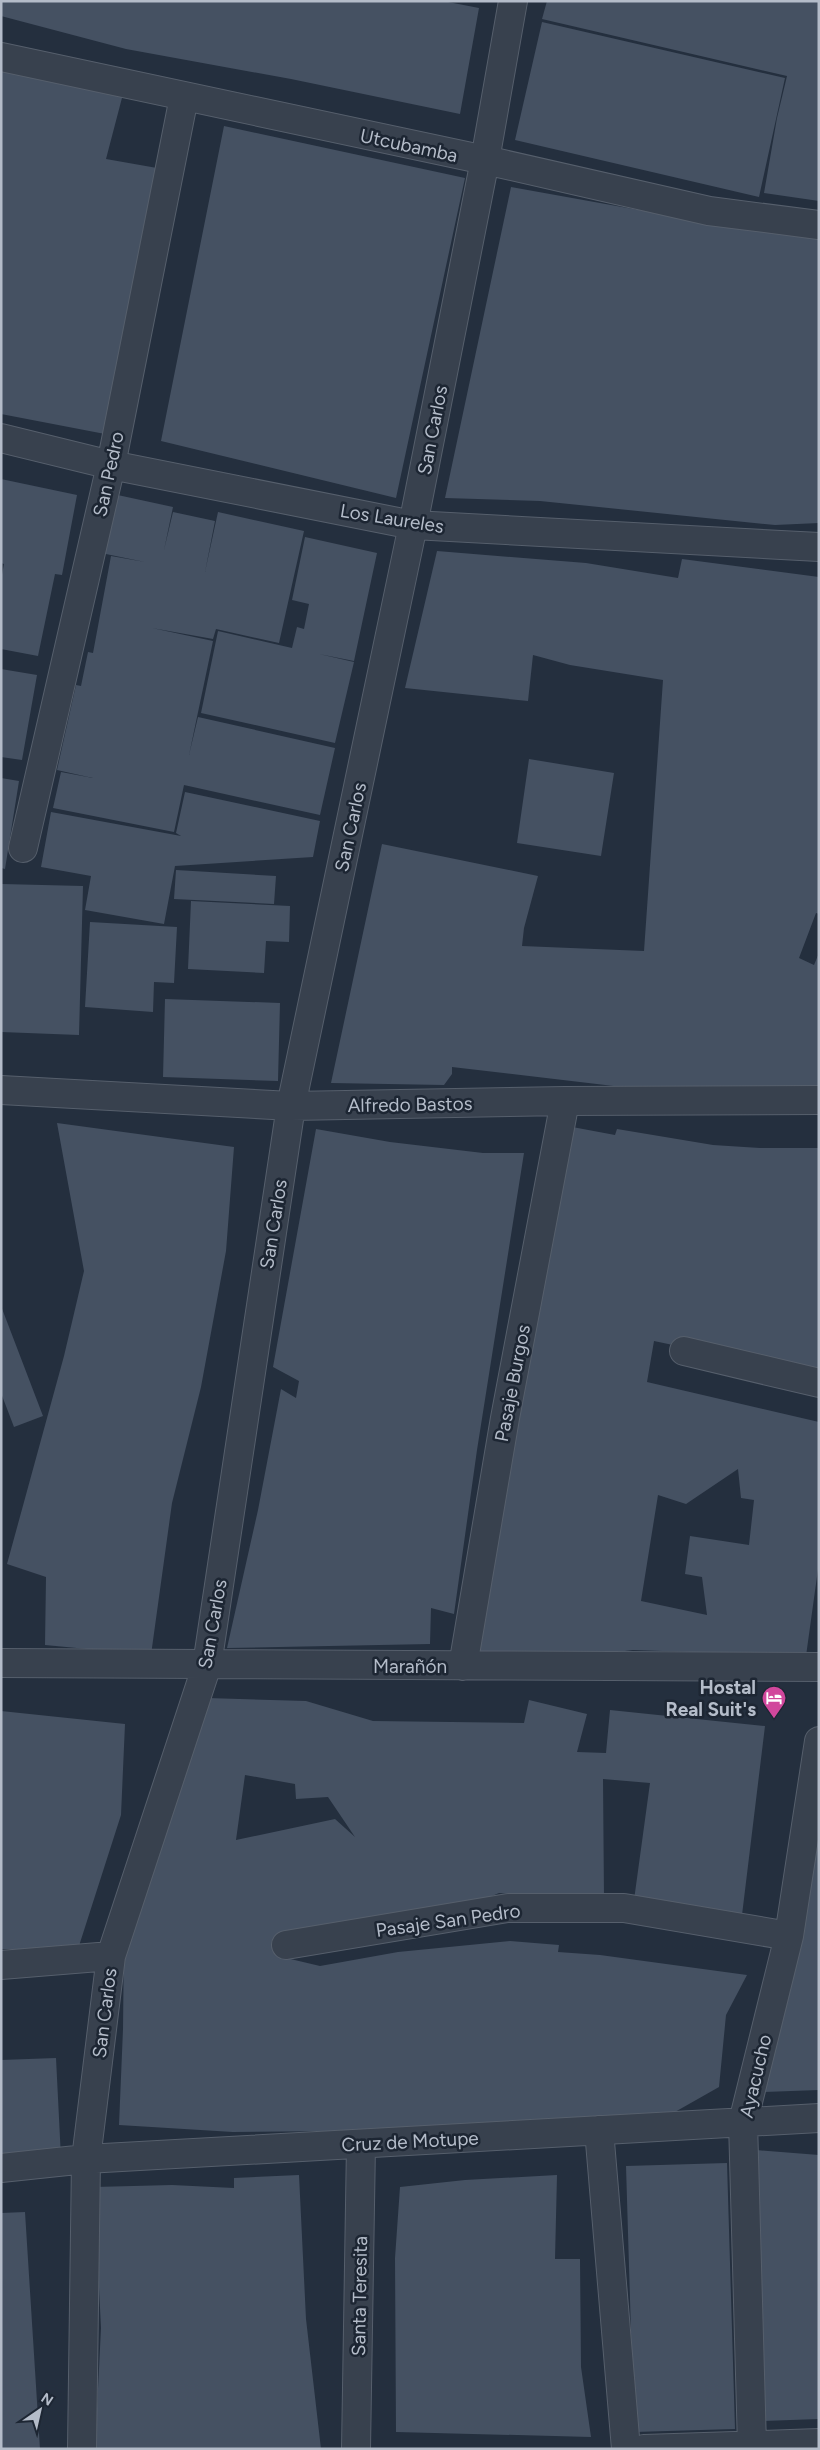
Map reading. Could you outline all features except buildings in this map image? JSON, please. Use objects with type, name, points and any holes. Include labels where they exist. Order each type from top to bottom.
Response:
[{"type":"street","name":"San Carlos","points":[[82,2449],[86,2159],[111,1956],[207,1665],[291,1106],[413,525],[485,160],[513,1]]},
{"type":"street","name":"Utcubamba","points":[[1,57],[485,160],[709,211],[819,225]]},
{"type":"street","name":"San Pedro","points":[[23,848],[111,465],[184,97]]},
{"type":"street","name":"Los Laureles","points":[[1,438],[111,465],[413,525],[819,547]]},
{"type":"street","name":"Alfredo Bastos","points":[[1,1090],[291,1106],[566,1101],[819,1100]]},
{"type":"street","name":"Pasaje Burgos","points":[[463,1666],[505,1418],[566,1101]]},
{"type":"street","points":[[684,1351],[819,1383]]},
{"type":"street","name":"Marañón","points":[[1,1663],[819,1667]]},
{"type":"street","name":"Ayacucho","points":[[752,2446],[743,2122],[789,1936],[819,1741]]},
{"type":"street","name":"Pasaje San Pedro","points":[[286,1945],[508,1908],[624,1908],[789,1936]]},
{"type":"street","points":[[1,1965],[111,1956]]},
{"type":"street","name":"Cruz de Motupe","points":[[1,2168],[86,2159],[819,2118]]},
{"type":"street","points":[[599,2130],[626,2449]]},
{"type":"street","name":"Santa Teresita","points":[[356,2449],[361,2144]]},
{"type":"street","points":[[644,2449],[819,2443]]},
{"type":"place","name":"Hostal Real Suit's","points":[[774,1719]]}]
